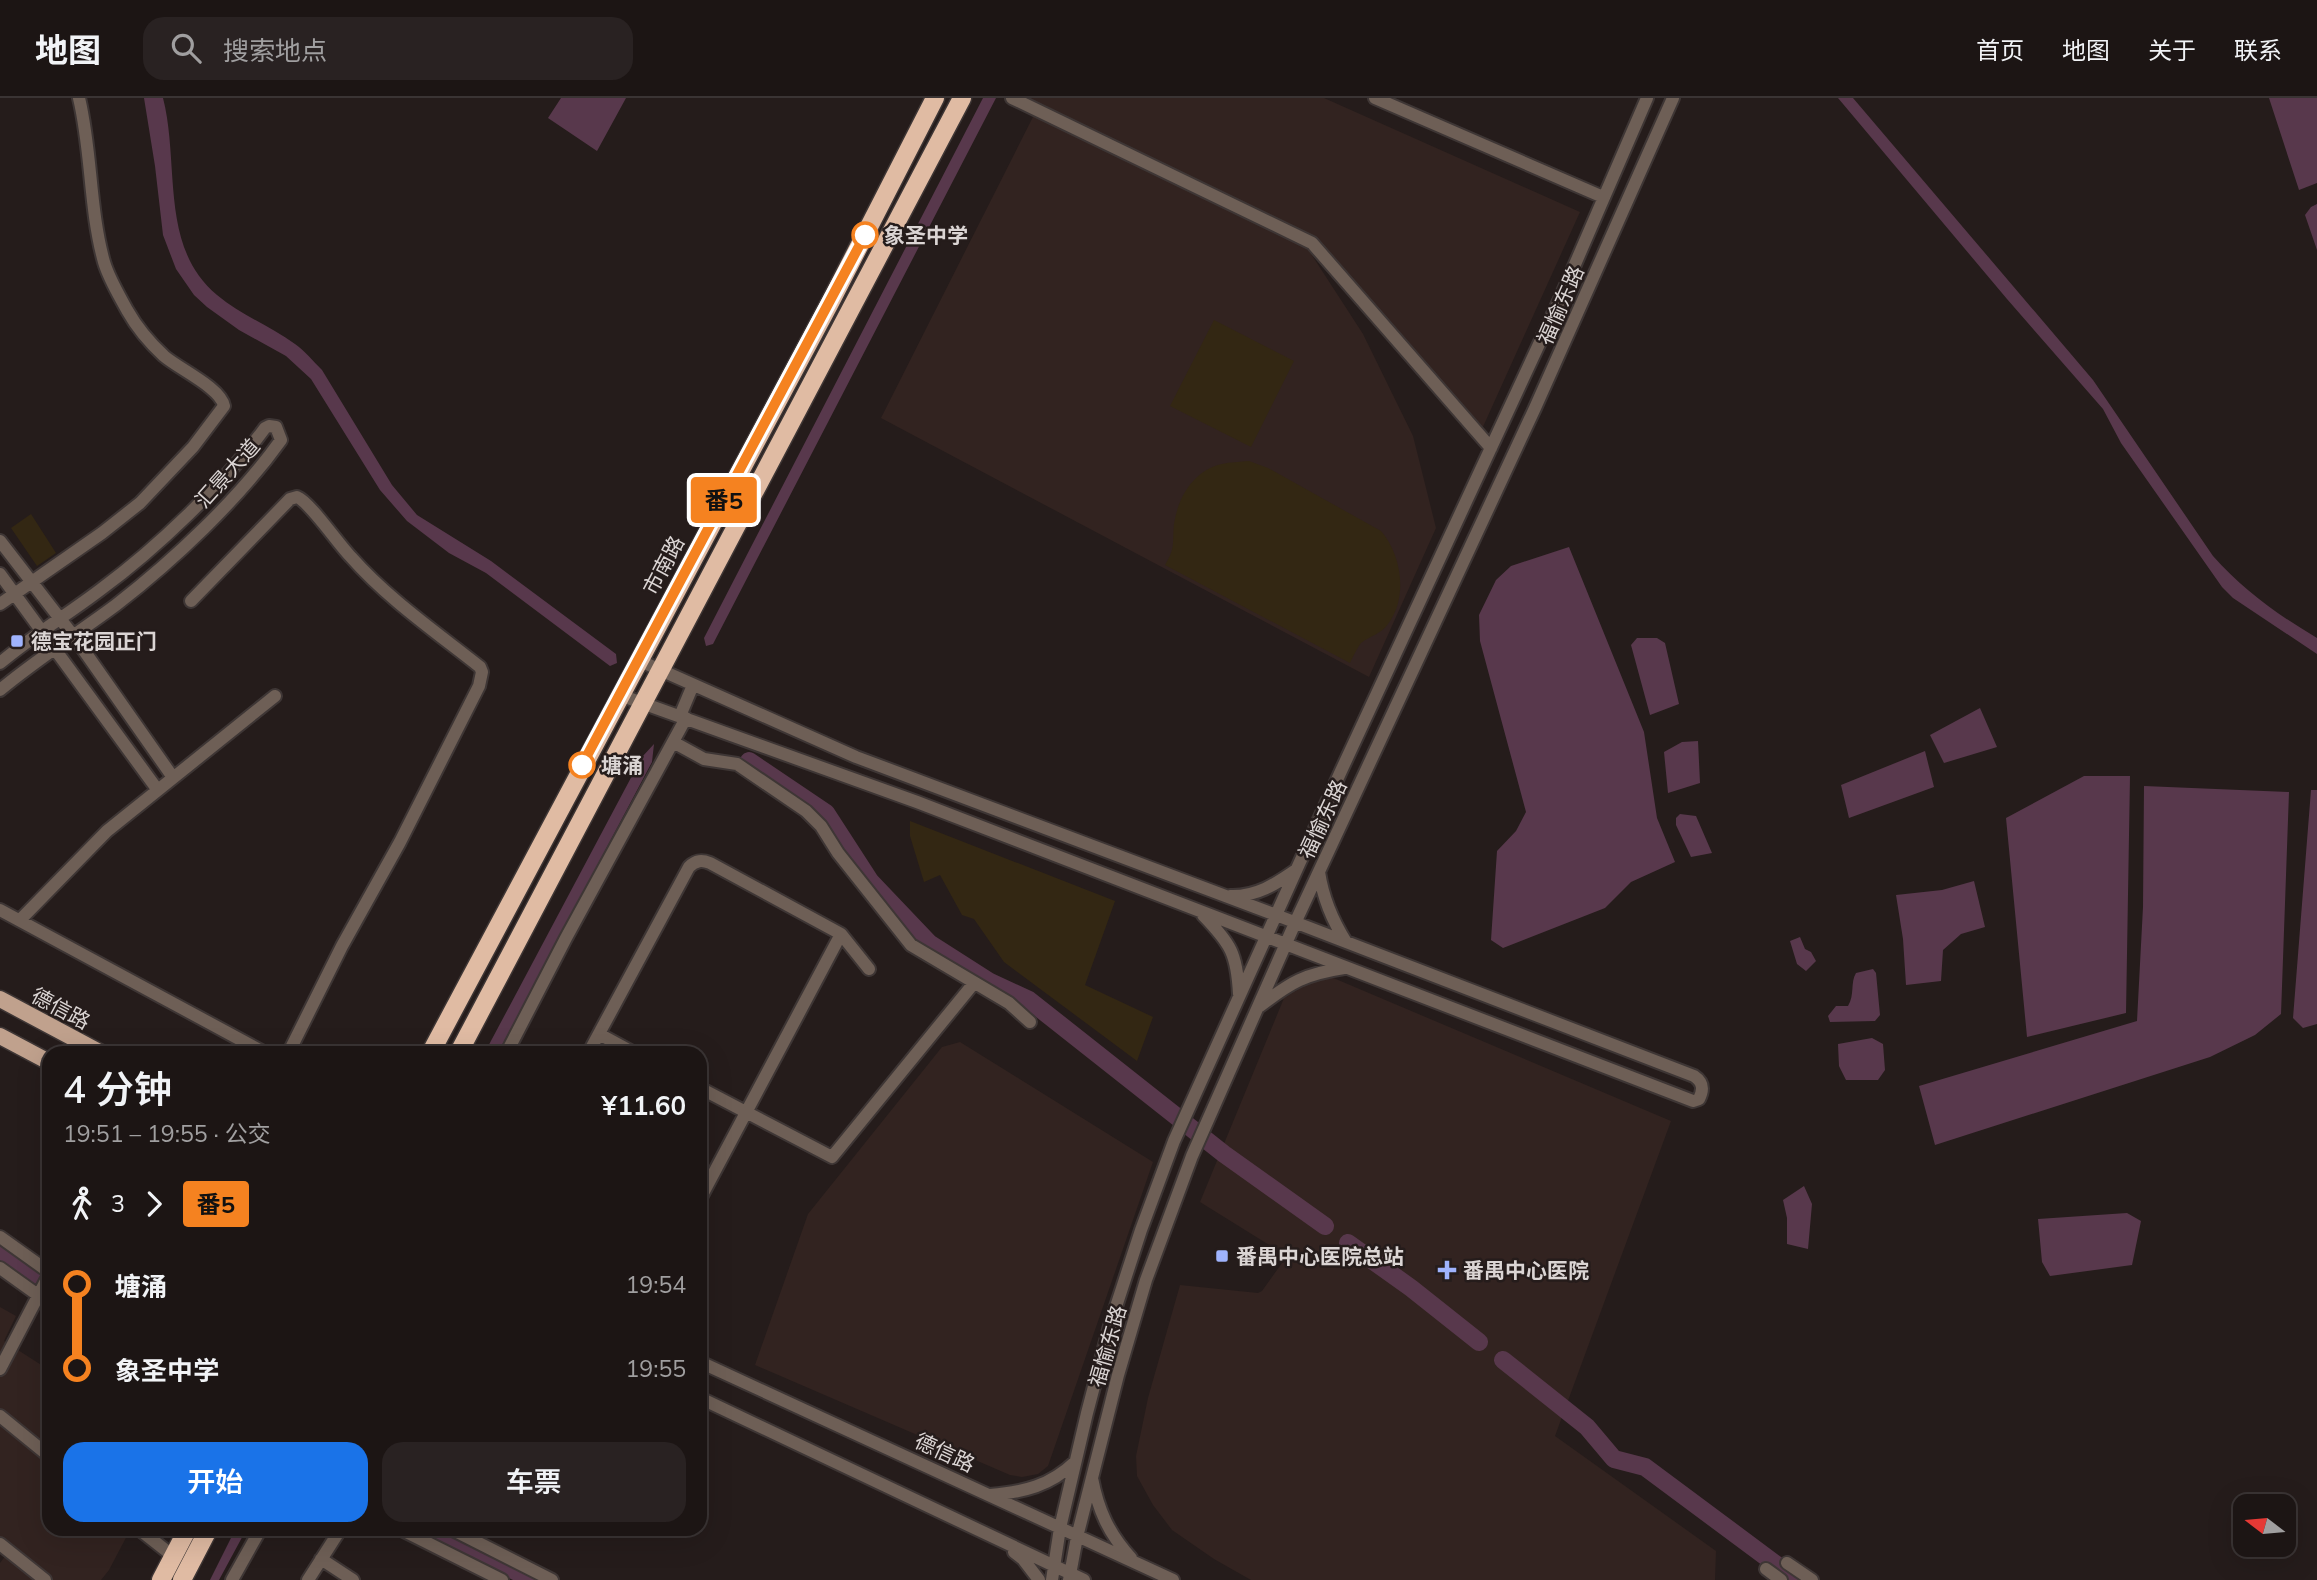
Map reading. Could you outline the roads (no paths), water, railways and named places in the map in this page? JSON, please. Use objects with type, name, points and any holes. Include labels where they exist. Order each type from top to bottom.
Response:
[{"type":"highway","name":"市南路","points":[[434,1046],[830,303],[935,98]]},
{"type":"highway","points":[[462,1046],[962,98]]},
{"type":"highway","points":[[655,629],[676,638]]},
{"type":"highway","points":[[604,724],[626,734]]},
{"type":"highway","points":[[160,1580],[184,1536]]},
{"type":"highway","points":[[182,1580],[205,1536]]},
{"type":"main road","name":"德信路","points":[[0,999],[88,1046]]},
{"type":"main road","points":[[0,1036],[42,1058]]},
{"type":"street","points":[[0,604],[109,528],[140,503],[193,446],[224,406],[219,394],[177,367],[159,351],[129,313],[112,282],[98,234],[86,125],[79,98]]},
{"type":"street","points":[[1012,98],[1312,243],[1491,448]]},
{"type":"street","points":[[1375,98],[1603,197]]},
{"type":"street","name":"福愉东路","points":[[1052,1580],[1075,1462],[1111,1322],[1174,1141],[1560,299],[1647,98]]},
{"type":"street","name":"福愉东路","points":[[1070,1577],[1092,1474],[1146,1280],[1192,1156],[1295,923],[1535,408],[1673,98]]},
{"type":"street","name":"汇景大道","points":[[0,663],[145,555],[224,477],[265,428],[276,427],[281,440],[255,473],[209,522],[158,570],[0,690]]},
{"type":"street","points":[[191,601],[290,499],[297,497],[308,503],[353,561],[401,605],[480,667],[482,672],[479,687],[431,782],[292,1046]]},
{"type":"street","points":[[0,541],[72,635],[172,776]]},
{"type":"street","points":[[0,574],[157,789]]},
{"type":"street","points":[[620,695],[916,802],[1693,1101],[1699,1099],[1702,1094],[1703,1087],[1693,1076],[856,757],[638,660]]},
{"type":"street","points":[[510,1046],[572,926],[673,742],[693,685]]},
{"type":"street","points":[[20,920],[107,831],[275,695]]},
{"type":"street","points":[[673,742],[704,759],[737,764],[806,811],[821,826],[838,853],[911,945],[1009,1003],[1030,1022]]},
{"type":"street","points":[[592,1046],[694,862],[710,863],[841,934],[869,969]]},
{"type":"street","points":[[1224,896],[1253,894],[1297,870]]},
{"type":"street","points":[[1319,872],[1329,911],[1346,942]]},
{"type":"street","points":[[0,910],[252,1046]]},
{"type":"street","points":[[1201,913],[1226,939],[1235,958],[1239,997]]},
{"type":"street","points":[[707,1186],[841,934]]},
{"type":"street","points":[[1257,1008],[1289,984],[1316,972],[1346,968]]},
{"type":"street","points":[[707,1092],[832,1157],[974,983]]},
{"type":"street","points":[[1232,1012],[1252,1021]]},
{"type":"street","points":[[599,1034],[621,1046]]},
{"type":"street","points":[[0,1237],[42,1269]]},
{"type":"street","points":[[0,1268],[42,1296]]},
{"type":"street","points":[[0,1369],[42,1299]]},
{"type":"street","name":"德信路","points":[[707,1365],[1173,1580]]},
{"type":"street","points":[[707,1401],[1054,1566],[1070,1577],[1084,1580]]},
{"type":"street","points":[[0,1416],[42,1450]]},
{"type":"street","points":[[987,1495],[1038,1486],[1060,1477],[1075,1462]]},
{"type":"street","points":[[1092,1474],[1104,1521],[1116,1542],[1136,1563]]},
{"type":"street","points":[[148,1536],[173,1556]]},
{"type":"street","points":[[232,1580],[257,1536]]},
{"type":"street","points":[[307,1580],[336,1536]]},
{"type":"street","points":[[414,1536],[502,1580]]},
{"type":"street","points":[[465,1536],[552,1580]]},
{"type":"street","points":[[1000,1542],[1023,1559],[1039,1580]]},
{"type":"street","points":[[0,1544],[44,1580]]},
{"type":"street","points":[[321,1559],[353,1580]]},
{"type":"street","points":[[1787,1563],[1812,1580]]},
{"type":"street","points":[[1766,1569],[1781,1580]]},
{"type":"waterway","points":[[749,761],[826,813],[870,881],[929,943],[990,982],[1029,1000],[1224,1154],[1325,1226]]},
{"type":"waterway","points":[[1348,1243],[1479,1342]]},
{"type":"waterway","points":[[1503,1360],[1587,1427],[1614,1459],[1645,1467],[1797,1580]]},
{"type":"place","name":"象圣中学","points":[[865,235]]},
{"type":"place","name":"德宝花园正门","points":[[17,641]]},
{"type":"place","name":"塘涌","points":[[582,765]]},
{"type":"place","name":"番禺中心医院总站","points":[[1222,1256]]},
{"type":"place","name":"番禺中心医院","points":[[1447,1270]]}]
